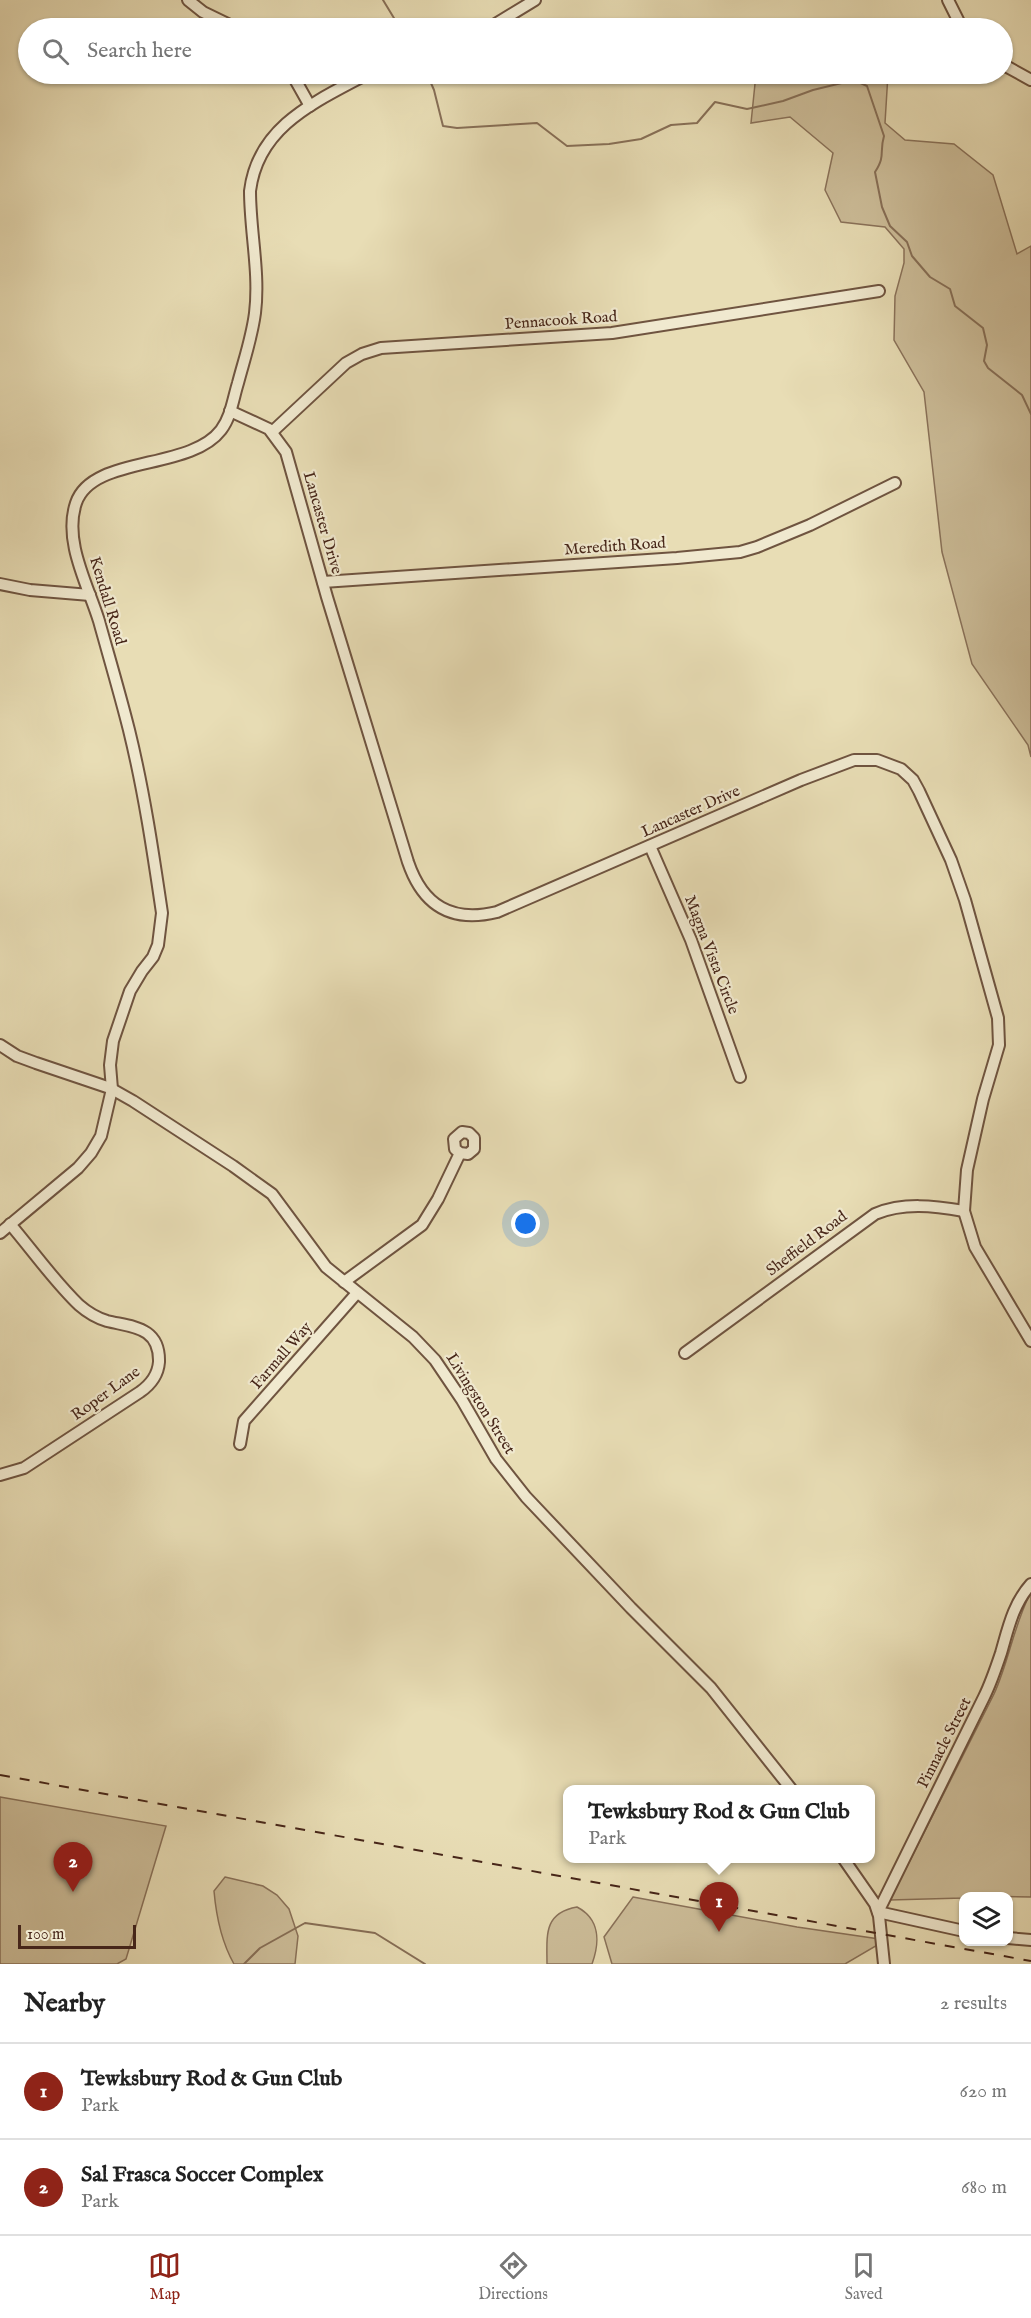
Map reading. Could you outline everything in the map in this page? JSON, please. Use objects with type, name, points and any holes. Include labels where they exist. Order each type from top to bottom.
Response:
[{"type":"street","points":[[188,0],[215,18]]},
{"type":"street","points":[[505,18],[534,0]]},
{"type":"street","points":[[948,0],[957,18]]},
{"type":"street","points":[[1013,70],[1031,80]]},
{"type":"street","points":[[298,84],[310,106]]},
{"type":"street","name":"Kendall Road","points":[[0,1233],[78,1168],[91,1153],[101,1136],[112,1089],[110,1065],[113,1041],[130,991],[153,957],[158,945],[162,913],[144,795],[127,720],[78,559],[73,535],[76,501],[93,481],[109,474],[189,452],[203,446],[221,430],[230,411],[256,311],[250,220],[252,173],[260,153],[275,133],[295,115],[349,84]]},
{"type":"street","name":"Pennacook Road","points":[[272,432],[346,363],[362,354],[381,348],[612,333],[879,291]]},
{"type":"street","name":"Lancaster Drive","points":[[230,411],[256,421],[272,432],[286,452],[323,582],[413,876],[431,900],[456,915],[476,916],[497,912],[801,780],[854,760],[869,759],[886,762],[901,769],[913,780],[951,860],[965,900],[998,1018],[999,1046],[983,1099],[967,1170],[964,1211],[975,1247],[1031,1341]]},
{"type":"street","name":"Meredith Road","points":[[323,582],[740,552],[810,525],[895,483]]},
{"type":"street","points":[[0,584],[30,590],[90,595]]},
{"type":"street","name":"Magna Vista Circle","points":[[650,846],[691,940],[740,1077]]},
{"type":"street","name":"Livingston Street","points":[[0,1045],[17,1056],[112,1089],[233,1166],[272,1194],[326,1267],[413,1337],[435,1360],[462,1400],[496,1459],[519,1489],[631,1608],[711,1688],[788,1785]]},
{"type":"street","points":[[344,1282],[422,1225],[438,1199],[460,1153]]},
{"type":"street","name":"Sheffield Road","points":[[685,1353],[874,1214],[906,1206],[930,1206],[964,1211]]},
{"type":"street","name":"Roper Lane","points":[[0,1475],[24,1468],[140,1392],[151,1382],[159,1362],[153,1341],[144,1330],[130,1324],[107,1321],[88,1312],[66,1291],[10,1224]]},
{"type":"street","name":"Farmall Way","points":[[240,1444],[244,1421],[357,1293]]},
{"type":"street","name":"Pinnacle Street","points":[[878,1912],[984,1697],[1012,1617],[1031,1584]]},
{"type":"street","points":[[847,1863],[869,1894],[878,1912],[884,1964]]},
{"type":"street","points":[[878,1912],[959,1930]]},
{"type":"street","points":[[1013,1938],[1031,1940]]},
{"type":"shaded area","points":[[755,84],[887,84],[885,123],[905,140],[954,144],[993,175],[1017,254],[1031,246],[1031,757],[1028,745],[972,664],[942,552],[924,392],[894,340],[895,296],[904,263],[904,249],[885,227],[841,222],[825,190],[833,153],[790,117],[751,123]]},
{"type":"shaded area","points":[[1031,1592],[1031,1897],[1013,1897],[1013,1892],[959,1892],[959,1898],[890,1900],[994,1694]]},
{"type":"shaded area","points":[[0,1797],[166,1826],[126,1959],[117,1964],[0,1964]]},
{"type":"shaded area","points":[[225,1877],[263,1886],[277,1895],[289,1909],[298,1936],[295,1964],[234,1964],[220,1928],[214,1891]]},
{"type":"shaded area","points":[[633,1897],[797,1927],[886,1940],[845,1964],[612,1964],[604,1937]]},
{"type":"shaded area","points":[[577,1907],[590,1918],[596,1932],[596,1948],[592,1964],[547,1964],[549,1927],[558,1915]]},
{"type":"waterway","points":[[383,0],[394,18]]},
{"type":"waterway","points":[[431,84],[443,126],[457,128],[537,123],[567,146],[609,144],[641,139],[671,125],[697,123],[715,102],[747,109],[783,101],[838,84]]},
{"type":"waterway","points":[[863,84],[867,86],[884,136],[881,158],[875,172],[882,207],[890,226],[907,242],[912,256],[930,277],[950,289],[955,306],[983,328],[987,345],[984,361],[988,368],[1022,395],[1031,414]]},
{"type":"waterway","points":[[244,1964],[260,1948],[305,1923],[375,1933],[425,1964]]},
{"type":"railway","points":[[0,1775],[1031,1961]]},
{"type":"place","name":"Sal Frasca Soccer Complex","points":[[73,1892]]},
{"type":"place","name":"Tewksbury Rod & Gun Club","points":[[719,1932]]}]
